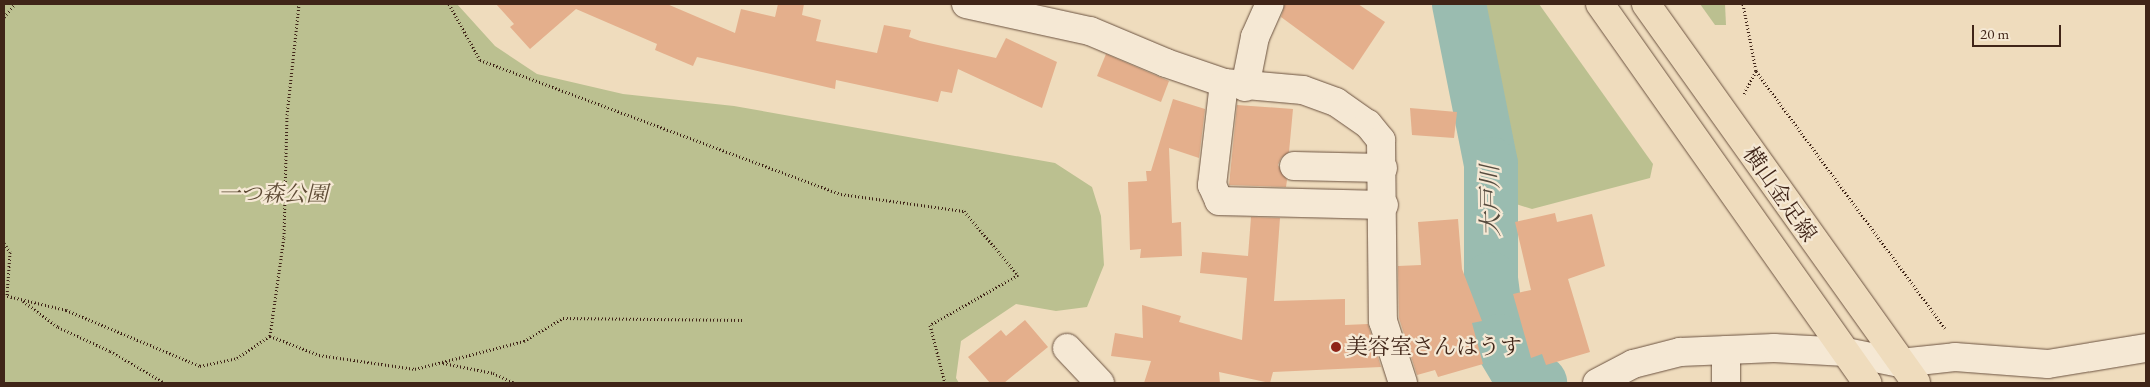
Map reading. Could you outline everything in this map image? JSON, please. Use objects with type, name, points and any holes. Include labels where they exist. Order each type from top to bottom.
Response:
[{"type":"main road","name":"横山金足線","points":[[1600,4],[1867,383]]},
{"type":"main road","name":"横山金足線","points":[[1646,4],[1908,373]]},
{"type":"street","points":[[966,4],[1090,31],[1166,64],[1235,85],[1289,87],[1336,102],[1368,124],[1381,140],[1384,205],[1380,253],[1383,322],[1402,383]]},
{"type":"street","points":[[1270,4],[1235,85],[1212,185],[1219,202],[1384,205]]},
{"type":"street","points":[[1294,166],[1383,168]]},
{"type":"street","points":[[1067,348],[1100,383]]},
{"type":"street","points":[[1597,383],[1632,364],[1680,352],[1774,348],[1846,352],[1908,373],[1967,358],[2048,364],[2146,348]]},
{"type":"street","points":[[1726,350],[1726,383]]},
{"type":"path","points":[[4,17],[15,4]]},
{"type":"path","points":[[4,242],[10,252],[5,295],[66,310],[200,366],[237,358],[270,336],[284,237],[287,115],[299,4]]},
{"type":"path","points":[[449,4],[480,60],[841,194],[964,211],[1018,275],[930,325],[946,383]]},
{"type":"path","points":[[1743,4],[1756,71],[1967,358]]},
{"type":"path","points":[[1730,124],[1756,71]]},
{"type":"path","points":[[20,299],[58,327],[110,351],[165,383]]},
{"type":"path","points":[[270,336],[319,355],[415,368],[524,341],[563,318],[744,320]]},
{"type":"path","points":[[441,362],[493,373],[514,383]]},
{"type":"green space","name":"一つ森公園","points":[[4,4],[457,4],[495,46],[537,74],[623,94],[734,106],[1055,163],[1092,187],[1101,216],[1104,265],[1087,307],[1056,311],[1016,304],[961,341],[956,378],[959,383],[4,383]]},
{"type":"green space","points":[[1474,4],[1539,4],[1653,164],[1650,178],[1532,209],[1516,204]]},
{"type":"green space","points":[[1700,4],[1725,4],[1726,25],[1715,25]]},
{"type":"building","points":[[496,4],[667,4],[735,33],[741,9],[775,17],[778,4],[804,4],[802,15],[821,20],[816,41],[877,53],[884,25],[911,30],[909,37],[920,41],[996,58],[1006,38],[1057,62],[1042,108],[958,69],[952,93],[941,91],[938,102],[836,80],[835,89],[697,57],[693,66],[655,50],[657,44],[576,9],[530,49],[510,27],[514,24]]},
{"type":"building","points":[[1285,4],[1358,4],[1385,22],[1353,70],[1281,17]]},
{"type":"building","points":[[1106,54],[1169,81],[1161,102],[1097,76]]},
{"type":"building","points":[[1173,99],[1205,109],[1199,158],[1169,148],[1172,223],[1181,222],[1182,256],[1140,258],[1141,249],[1130,250],[1128,182],[1147,181],[1146,171],[1151,171]]},
{"type":"building","points":[[1237,105],[1293,109],[1289,152],[1281,158],[1278,165],[1287,180],[1286,187],[1229,185]]},
{"type":"building","points":[[1410,108],[1457,112],[1454,138],[1412,135]]},
{"type":"building","points":[[1555,213],[1557,222],[1592,214],[1605,266],[1568,279],[1590,352],[1546,365],[1542,354],[1531,358],[1513,294],[1531,290],[1515,222]]},
{"type":"building","points":[[1251,217],[1280,218],[1274,301],[1345,299],[1345,325],[1368,324],[1381,367],[1273,372],[1270,383],[1219,372],[1220,383],[1144,383],[1151,361],[1111,356],[1115,333],[1143,338],[1142,305],[1181,316],[1179,322],[1242,340],[1247,278],[1200,273],[1202,252],[1248,256]]},
{"type":"building","points":[[1458,219],[1462,269],[1482,321],[1472,323],[1483,364],[1438,377],[1435,370],[1417,375],[1399,318],[1398,266],[1421,265],[1418,222]]},
{"type":"building","points":[[1025,320],[1048,347],[1004,383],[990,383],[968,357],[1001,330],[1006,336]]},
{"type":"waterway","name":"大戸川","points":[[1459,4],[1491,164],[1491,279],[1499,341],[1516,369],[1540,383]]},
{"type":"place","name":"美容室さんはうす","points":[[1336,347]]}]
